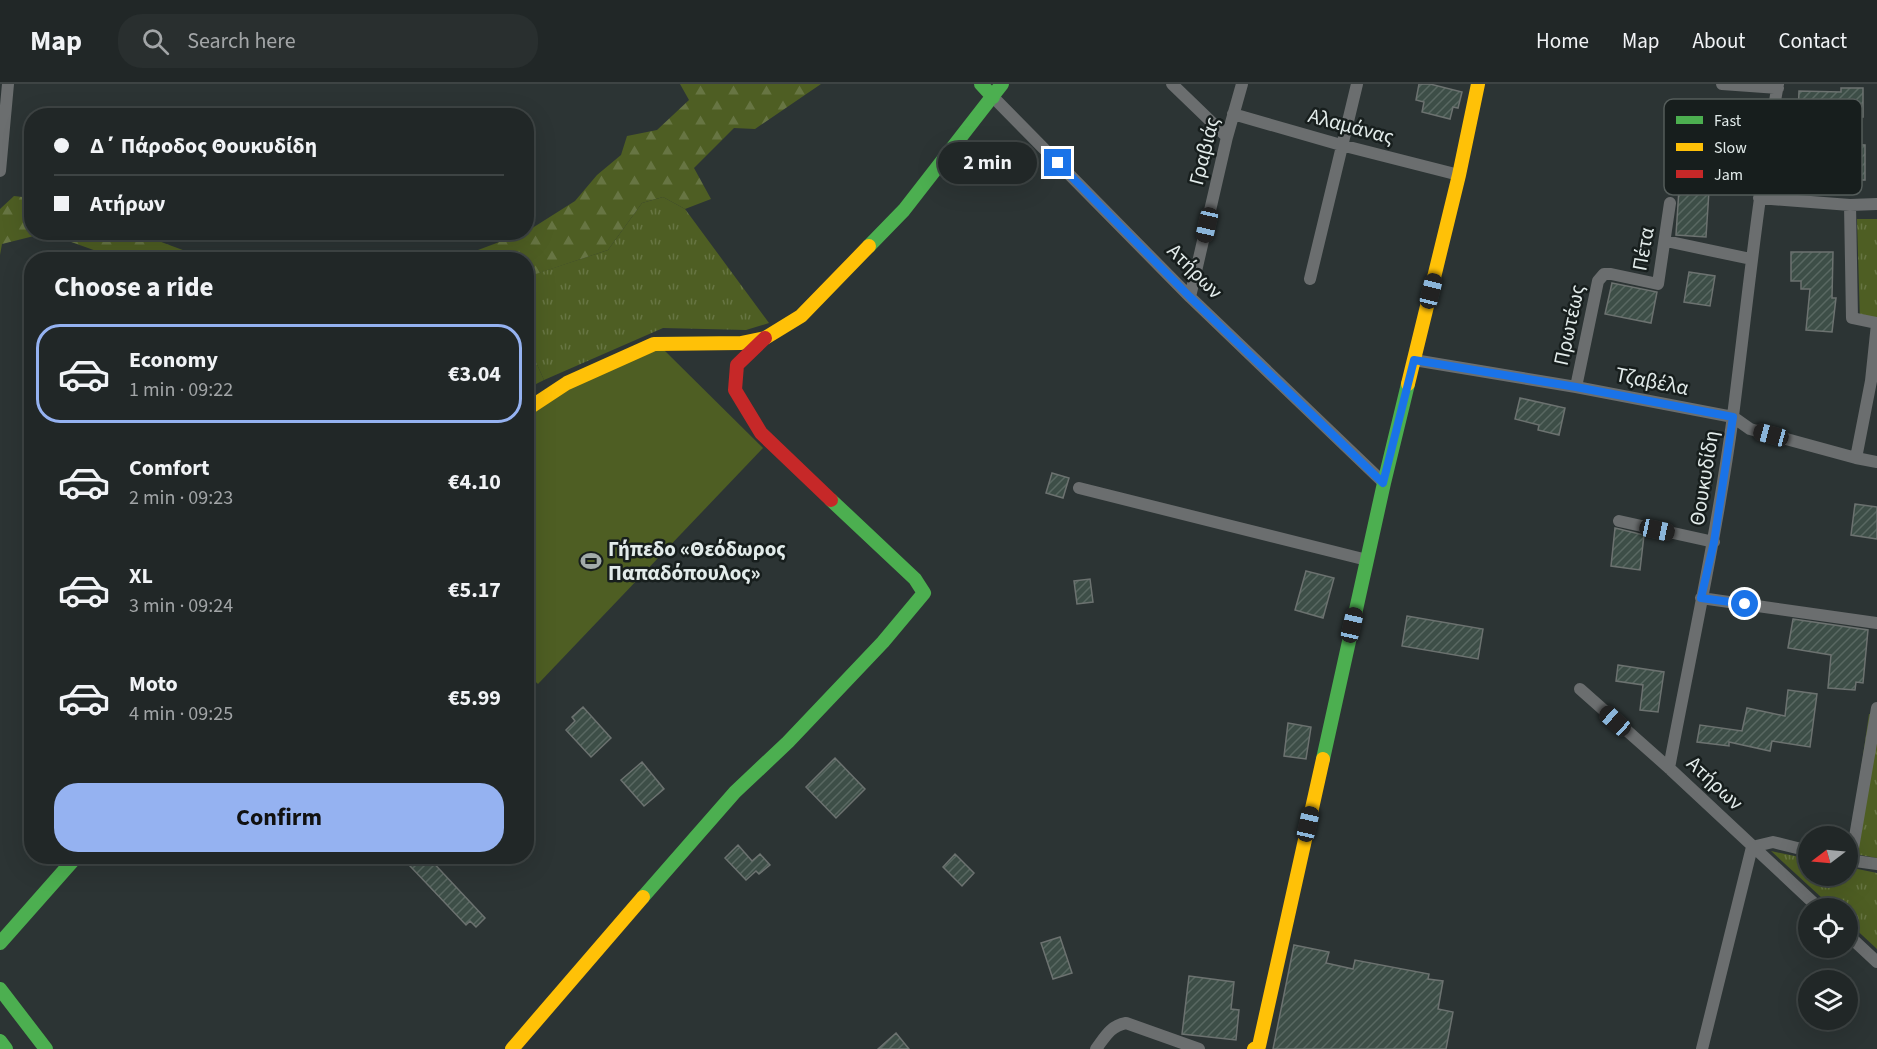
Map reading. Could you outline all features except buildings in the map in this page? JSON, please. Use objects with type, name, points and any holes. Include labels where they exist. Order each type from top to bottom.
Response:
[{"type":"street","points":[[0,171],[8,84]]},
{"type":"street","name":"Ατήρων","points":[[981,84],[1190,297],[1383,483]]},
{"type":"street","points":[[512,1049],[735,792],[758,773],[910,613],[924,593],[915,579],[761,433],[735,390],[737,365],[765,338],[801,316],[904,210],[1002,84]]},
{"type":"street","points":[[1172,84],[1227,137]]},
{"type":"street","name":"Γραβιάς","points":[[1190,297],[1227,137],[1242,84]]},
{"type":"street","points":[[1310,279],[1357,84]]},
{"type":"street","points":[[1257,1048],[1383,483],[1459,175],[1478,84]]},
{"type":"street","points":[[1722,84],[1778,86]]},
{"type":"street","name":"Αλαμάνας","points":[[1233,114],[1459,175]]},
{"type":"street","name":"Θουκυδίδη","points":[[1669,768],[1701,598],[1714,542],[1733,417],[1760,195]]},
{"type":"street","points":[[1760,198],[1850,205],[1877,204]]},
{"type":"street","name":"Πέτα","points":[[1604,274],[1658,284],[1670,203]]},
{"type":"street","points":[[1850,205],[1852,318],[1876,324],[1871,381],[1856,458]]},
{"type":"street","points":[[1666,241],[1751,259]]},
{"type":"street","name":"Πρωτέως","points":[[1576,387],[1598,281],[1604,274]]},
{"type":"street","points":[[534,405],[567,382],[654,344],[741,343],[765,338]]},
{"type":"street","name":"Τζαβέλα","points":[[1414,360],[1576,387],[1733,417],[1750,429],[1877,462]]},
{"type":"street","points":[[1079,488],[1367,560]]},
{"type":"street","points":[[1619,521],[1714,542]]},
{"type":"street","points":[[1701,598],[1877,622]]},
{"type":"street","name":"Ατήρων","points":[[1580,689],[1669,768],[1808,898]]},
{"type":"street","points":[[1856,826],[1877,708]]},
{"type":"street","points":[[1702,1049],[1752,847],[1773,842],[1798,848]]},
{"type":"street","points":[[1858,861],[1877,864]]},
{"type":"street","points":[[0,943],[70,864]]},
{"type":"street","points":[[1858,944],[1877,962]]},
{"type":"street","points":[[0,989],[46,1049]]},
{"type":"street","points":[[1096,1049],[1110,1030],[1117,1024],[1126,1023],[1199,1049]]},
{"type":"street","points":[[0,1041],[6,1049]]},
{"type":"green space","points":[[680,84],[821,84],[755,129],[734,128],[694,168],[711,199],[685,209],[663,197],[642,203],[608,250],[534,275],[534,252],[473,252],[505,240],[534,240],[534,227],[575,201],[597,175],[621,155],[627,136],[657,130],[689,100]]},
{"type":"green space","points":[[14,196],[24,197],[24,238],[2,244],[0,255],[0,209]]},
{"type":"green space","points":[[663,197],[685,209],[769,323],[746,330],[663,328],[544,380],[534,358],[534,274],[608,250],[642,203]]},
{"type":"green space","points":[[1857,219],[1877,219],[1877,325],[1860,321]]},
{"type":"green space","points":[[66,240],[156,240],[188,252],[99,252]]},
{"type":"green space","name":"Γήπεδο «Θεόδωρος Παπαδόπουλος»","points":[[662,348],[763,448],[538,684],[534,680],[534,412],[568,387]]},
{"type":"green space","points":[[534,358],[544,380],[534,385]]},
{"type":"green space","points":[[1869,714],[1877,715],[1877,858],[1858,855],[1858,826],[1853,826]]},
{"type":"green space","points":[[1771,851],[1798,857],[1798,876]]},
{"type":"green space","points":[[1858,869],[1877,873],[1877,949],[1858,931],[1858,898],[1822,898],[1809,886],[1858,886]]},
{"type":"traffic: fast","points":[[981,84],[993,97]]},
{"type":"traffic: fast","points":[[869,246],[904,210],[1002,84]]},
{"type":"traffic: fast","points":[[1323,759],[1408,384]]},
{"type":"traffic: fast","points":[[643,897],[735,792],[788,742],[883,642],[924,593],[915,579],[831,500]]},
{"type":"traffic: fast","points":[[0,943],[70,864]]},
{"type":"traffic: fast","points":[[0,989],[46,1049]]},
{"type":"traffic: fast","points":[[0,1041],[6,1049]]},
{"type":"traffic: slow","points":[[1408,384],[1459,175],[1478,84]]},
{"type":"traffic: slow","points":[[534,405],[567,383],[654,344],[741,343],[765,338],[801,316],[869,246]]},
{"type":"traffic: slow","points":[[1254,1049],[1259,1046],[1323,759]]},
{"type":"traffic: slow","points":[[512,1049],[643,897]]},
{"type":"traffic: jam","points":[[765,338],[737,365],[735,390],[761,433],[831,500]]},
{"type":"place","name":"Γήπεδο «Θεόδωρος Παπαδόπουλος»","points":[[591,561]]},
{"type":"route","points":[[1058,163],[1190,297],[1383,483],[1414,360],[1576,387],[1733,417],[1714,542],[1701,598],[1745,604]]}]
